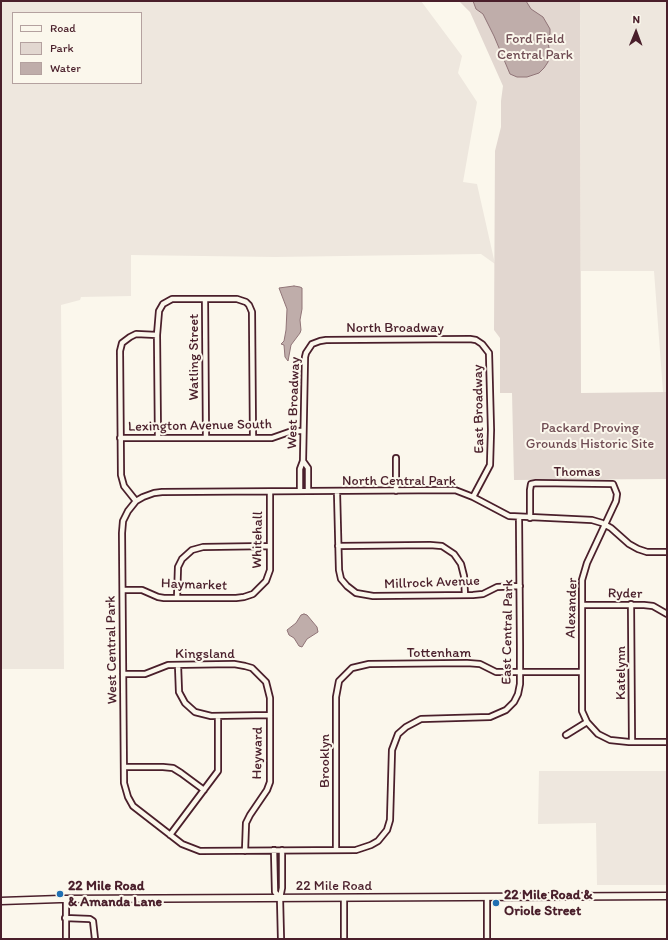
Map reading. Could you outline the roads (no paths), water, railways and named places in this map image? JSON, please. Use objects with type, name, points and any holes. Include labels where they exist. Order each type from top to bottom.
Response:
[{"type":"street","points":[[158,438],[157,335],[158,315],[160,308],[166,302],[175,299],[237,299],[242,300],[249,305],[252,314],[253,438]]},
{"type":"street","name":"Watling Street","points":[[205,299],[206,438]]},
{"type":"street","points":[[136,501],[124,486],[122,481],[120,438],[120,350],[122,343],[136,334],[157,335]]},
{"type":"street","name":"North Broadway","points":[[310,347],[320,341],[333,340],[465,339],[476,340],[482,344]]},
{"type":"street","name":"East Broadway","points":[[472,497],[488,470],[491,461],[490,358],[488,351],[482,344]]},
{"type":"street","name":"West Broadway","points":[[300,491],[300,469],[303,461],[305,357],[310,347]]},
{"type":"street","name":"Lexington Avenue South","points":[[120,438],[272,438],[286,432],[304,431]]},
{"type":"street","points":[[396,458],[396,491]]},
{"type":"street","name":"West Broadway","points":[[303,461],[308,468],[308,491]]},
{"type":"street","points":[[300,480],[308,480]]},
{"type":"street","name":"Thomas","points":[[530,518],[531,484],[609,483],[613,484],[617,494],[616,501],[606,525]]},
{"type":"street","name":"North Central Park","points":[[141,498],[158,492],[337,492],[455,490],[472,497],[504,515],[519,518],[592,520],[606,525],[629,544],[638,549],[647,552],[667,552]]},
{"type":"street","name":"Whitehall","points":[[262,587],[270,570],[270,492]]},
{"type":"street","points":[[337,492],[338,546],[442,546],[454,554],[461,564],[464,576],[465,595]]},
{"type":"street","name":"West Central Park","points":[[141,498],[136,501],[128,511],[123,527],[125,789],[133,806],[170,835]]},
{"type":"street","name":"East Central Park","points":[[336,850],[356,850],[371,845],[378,841],[387,830],[391,814],[392,747],[398,734],[406,727],[414,721],[424,719],[485,718],[498,714],[510,706],[518,694],[520,672],[519,518]]},
{"type":"street","name":"Alexander","points":[[588,722],[582,711],[583,573],[606,525]]},
{"type":"street","points":[[177,598],[178,567],[182,559],[192,550],[204,547],[269,546]]},
{"type":"street","name":"Millrock Avenue","points":[[338,546],[341,579],[356,593],[368,596],[483,594],[501,587],[520,586]]},
{"type":"street","name":"Haymarket","points":[[123,590],[142,590],[161,598],[244,597],[253,594],[262,587]]},
{"type":"street","name":"Ryder","points":[[582,605],[631,604],[653,606],[667,614]]},
{"type":"street","name":"Katelynn","points":[[631,604],[632,742]]},
{"type":"street","name":"Kingsland","points":[[123,674],[145,674],[164,667],[178,665],[234,664],[252,668],[261,676]]},
{"type":"street","name":"Tottenham","points":[[345,674],[352,668],[370,664],[476,664],[496,672],[582,672]]},
{"type":"street","points":[[178,665],[179,688],[185,703],[195,712],[218,716],[270,715]]},
{"type":"street","name":"Brooklyn","points":[[336,850],[336,697],[339,681],[345,674]]},
{"type":"street","name":"Heyward","points":[[245,851],[246,823],[267,790],[270,782],[269,692],[266,682],[261,676]]},
{"type":"street","points":[[218,716],[218,770],[170,835],[182,844],[195,850],[336,850]]},
{"type":"street","points":[[566,735],[588,722],[598,734],[610,740],[632,742],[667,742]]},
{"type":"street","points":[[124,767],[173,768],[204,790]]},
{"type":"street","points":[[274,850],[275,892],[280,898]]},
{"type":"street","points":[[281,939],[280,898],[282,888],[282,850]]},
{"type":"street","name":"22 Mile Road","points":[[1,901],[66,899],[667,896]]},
{"type":"street","points":[[487,897],[487,939]]},
{"type":"street","points":[[344,898],[344,939]]},
{"type":"street","points":[[66,899],[66,939]]},
{"type":"street","points":[[66,918],[90,919],[94,921],[95,939]]},
{"type":"water","points":[[473,1],[526,1],[531,9],[543,17],[550,29],[550,34],[546,40],[548,42],[549,55],[548,62],[539,73],[527,77],[517,77],[510,74],[483,14],[476,9]]},
{"type":"water","points":[[294,286],[302,288],[302,309],[300,320],[301,330],[291,345],[288,361],[285,357],[284,345],[281,344],[284,341],[286,330],[287,309],[279,288]]},
{"type":"water","points":[[301,615],[307,615],[317,627],[318,632],[307,639],[302,647],[299,646],[294,638],[289,635],[287,630],[296,623]]},
{"type":"place","name":"22 Mile Road & Amanda Lane","points":[[60,894]]},
{"type":"place","name":"22 Mile Road & Oriole Street","points":[[496,903]]},
{"type":"park label","name":"Ford Field Central Park","points":[[535,48]]},
{"type":"park label","name":"Packard Proving Grounds Historic Site","points":[[590,436]]}]
